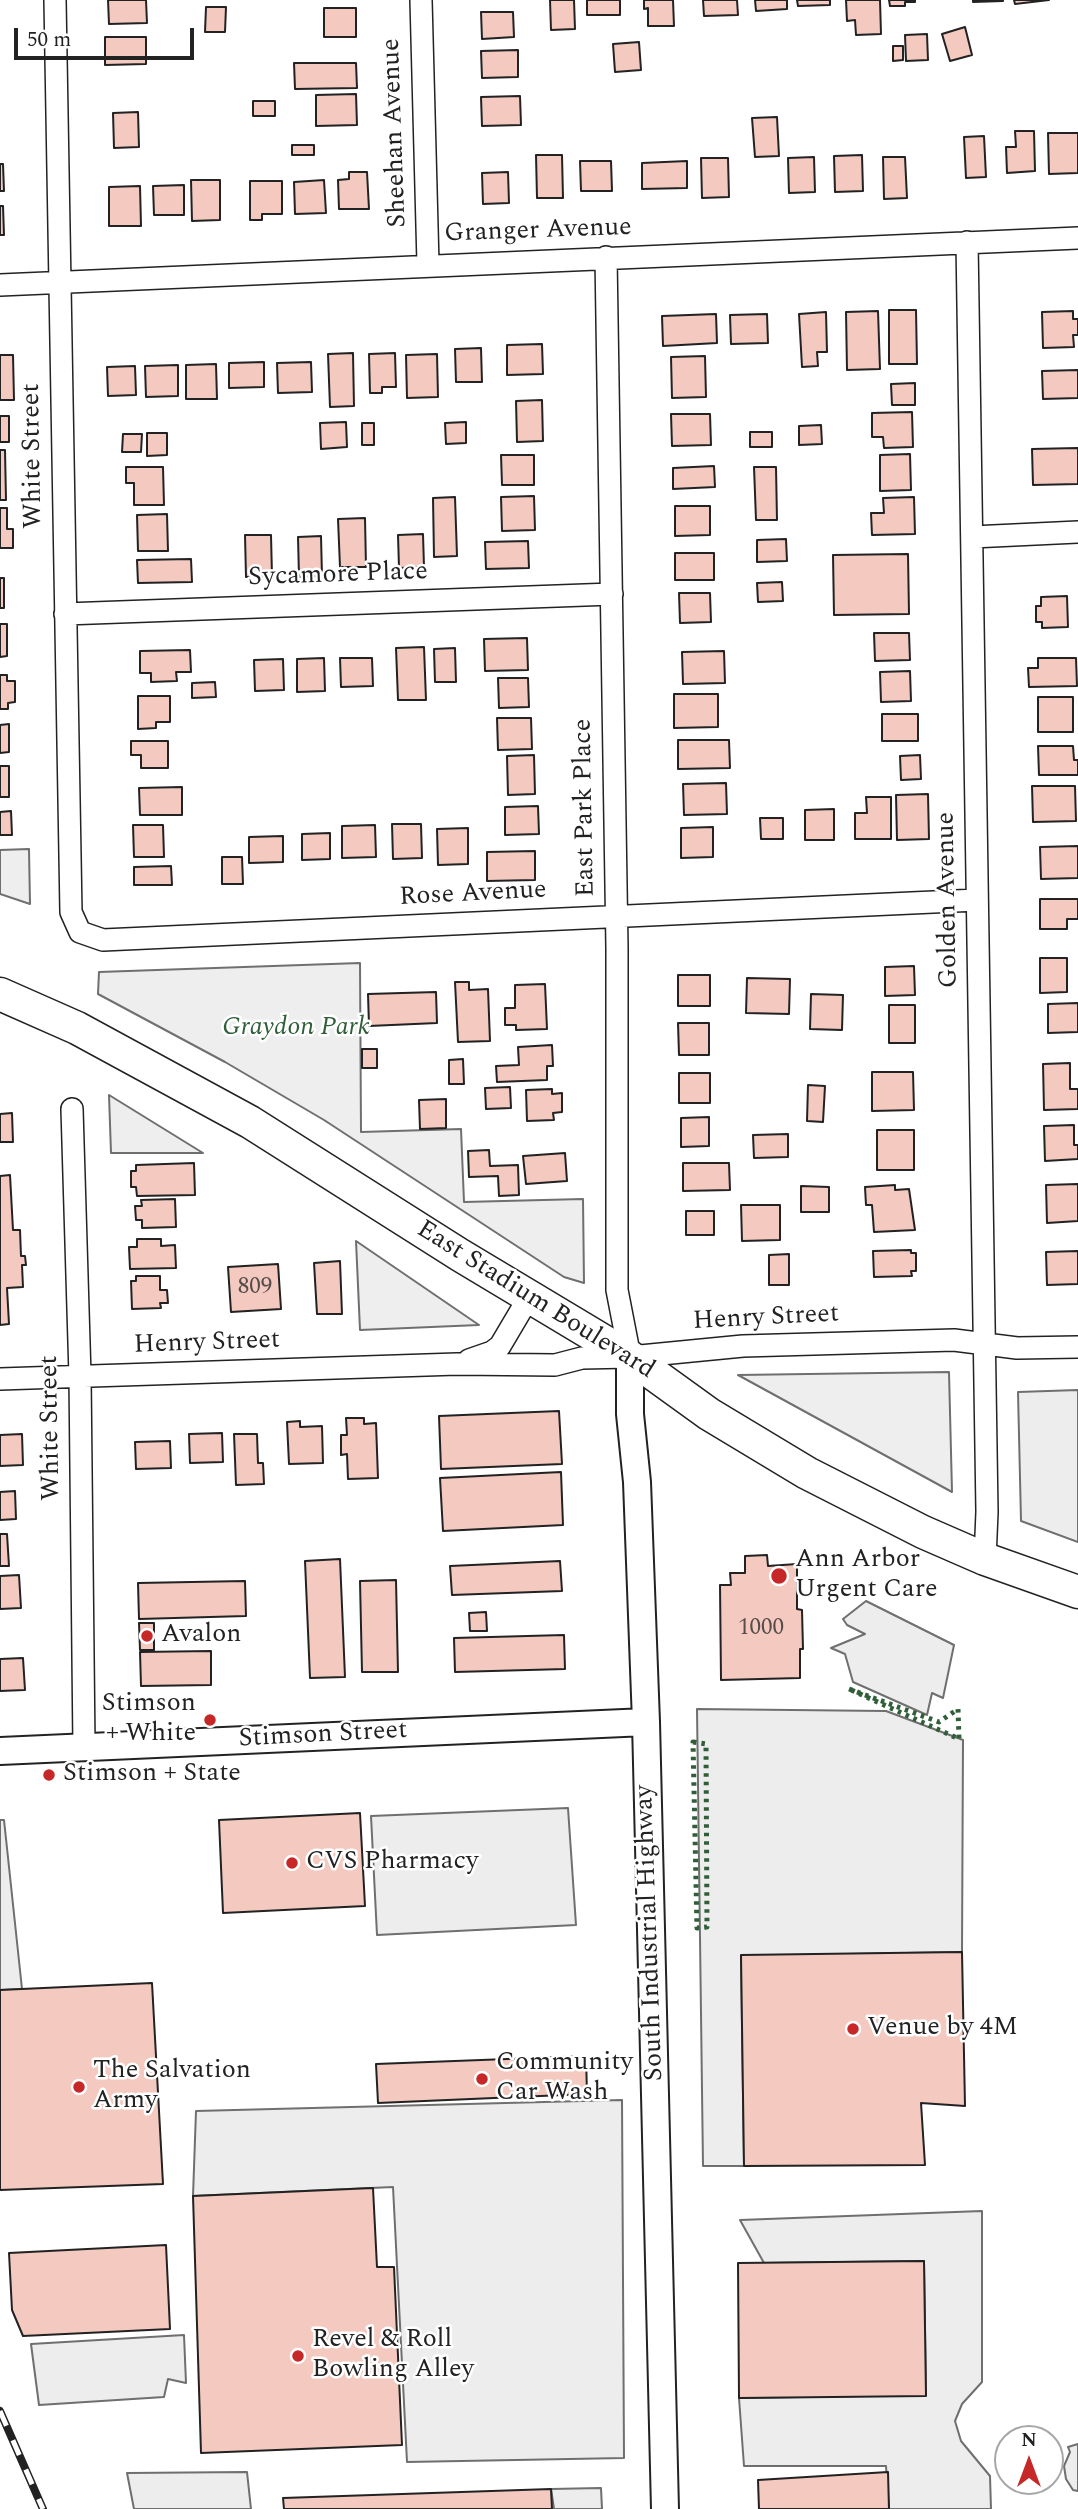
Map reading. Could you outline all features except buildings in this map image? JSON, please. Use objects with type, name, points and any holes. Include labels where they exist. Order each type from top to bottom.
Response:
[{"type":"main road","name":"East Stadium Boulevard","points":[[0,994],[77,1028],[250,1122],[630,1357],[709,1414],[807,1473],[923,1532],[985,1559],[1078,1592]]},
{"type":"street","name":"White Street","points":[[55,0],[71,912]]},
{"type":"street","name":"Sheehan Avenue","points":[[421,0],[428,264]]},
{"type":"street","name":"Granger Avenue","points":[[0,285],[428,264],[1078,238]]},
{"type":"street","name":"Golden Avenue","points":[[967,242],[987,1512],[985,1559]]},
{"type":"street","name":"East Park Place","points":[[606,257],[616,916],[617,1302],[630,1357]]},
{"type":"street","points":[[972,537],[1078,532]]},
{"type":"street","name":"Sycamore Place","points":[[65,614],[612,594]]},
{"type":"street","name":"Rose Avenue","points":[[71,912],[80,932],[103,940],[976,900]]},
{"type":"street","name":"White Street","points":[[72,1109],[80,1376],[83,1747]]},
{"type":"street","name":"Henry Street","points":[[457,1364],[492,1352],[500,1346],[529,1297]]},
{"type":"street","name":"Henry Street","points":[[0,1379],[457,1364],[555,1365],[582,1358],[630,1357],[743,1346],[954,1340],[1017,1348],[1078,1347]]},
{"type":"street","name":"South Industrial Highway","points":[[630,1357],[630,1414],[636,1482],[646,1722],[665,2509]]},
{"type":"street","name":"Stimson Street","points":[[0,1751],[646,1722]]},
{"type":"green space","points":[[29,849],[30,904],[0,894],[0,850]]},
{"type":"green space","name":"Graydon Park","points":[[360,963],[361,1132],[461,1129],[464,1202],[583,1199],[584,1283],[564,1277],[324,1120],[225,1062],[98,994],[99,972]]},
{"type":"green space","points":[[109,1095],[203,1153],[111,1153]]},
{"type":"green space","points":[[356,1241],[479,1325],[360,1330]]},
{"type":"green space","points":[[949,1372],[952,1492],[738,1375]]},
{"type":"shaded area","points":[[1078,1390],[1078,1542],[1021,1521],[1018,1392]]},
{"type":"shaded area","points":[[866,1601],[954,1645],[943,1698],[932,1693],[927,1715],[853,1682],[845,1654],[831,1648],[865,1634],[847,1625],[843,1619]]},
{"type":"shaded area","points":[[697,1709],[886,1711],[963,1740],[962,1952],[741,1956],[744,2166],[703,2166]]},
{"type":"shaded area","points":[[568,1808],[576,1925],[377,1935],[371,1816]]},
{"type":"shaded area","points":[[0,1820],[4,1820],[22,1989],[0,1990]]},
{"type":"shaded area","points":[[622,2100],[624,2458],[407,2462],[393,2187],[193,2196],[196,2111]]},
{"type":"shaded area","points":[[982,2211],[982,2382],[962,2404],[955,2421],[961,2441],[990,2476],[991,2509],[889,2509],[886,2466],[744,2466],[739,2398],[926,2395],[924,2261],[764,2263],[740,2220]]},
{"type":"shaded area","points":[[184,2335],[186,2383],[168,2379],[164,2397],[39,2405],[31,2344]]},
{"type":"shaded area","points":[[1078,2444],[1078,2491],[1073,2490],[1066,2479],[1064,2466],[1070,2452],[1068,2447]]},
{"type":"shaded area","points":[[247,2472],[251,2509],[134,2509],[127,2473]]},
{"type":"shaded area","points":[[601,2488],[602,2509],[554,2509],[551,2489]]},
{"type":"railway","points":[[0,2411],[43,2509]]},
{"type":"hedge","points":[[849,1689],[939,1722],[958,1709],[959,1739],[849,1689]]},
{"type":"hedge","points":[[693,1742],[706,1744],[707,1927],[697,1928],[693,1742]]},
{"type":"place","name":"Ann Arbor Urgent Care","points":[[779,1576]]},
{"type":"place","name":"Avalon","points":[[147,1636]]},
{"type":"place","name":"Stimson + White","points":[[210,1720]]},
{"type":"place","name":"Stimson + State","points":[[49,1775]]},
{"type":"place","name":"CVS Pharmacy","points":[[292,1863]]},
{"type":"place","name":"Venue by 4M","points":[[853,2029]]},
{"type":"place","name":"Community Car Wash","points":[[482,2079]]},
{"type":"place","name":"The Salvation Army","points":[[79,2087]]},
{"type":"place","name":"Revel & Roll Bowling Alley","points":[[298,2356]]}]
